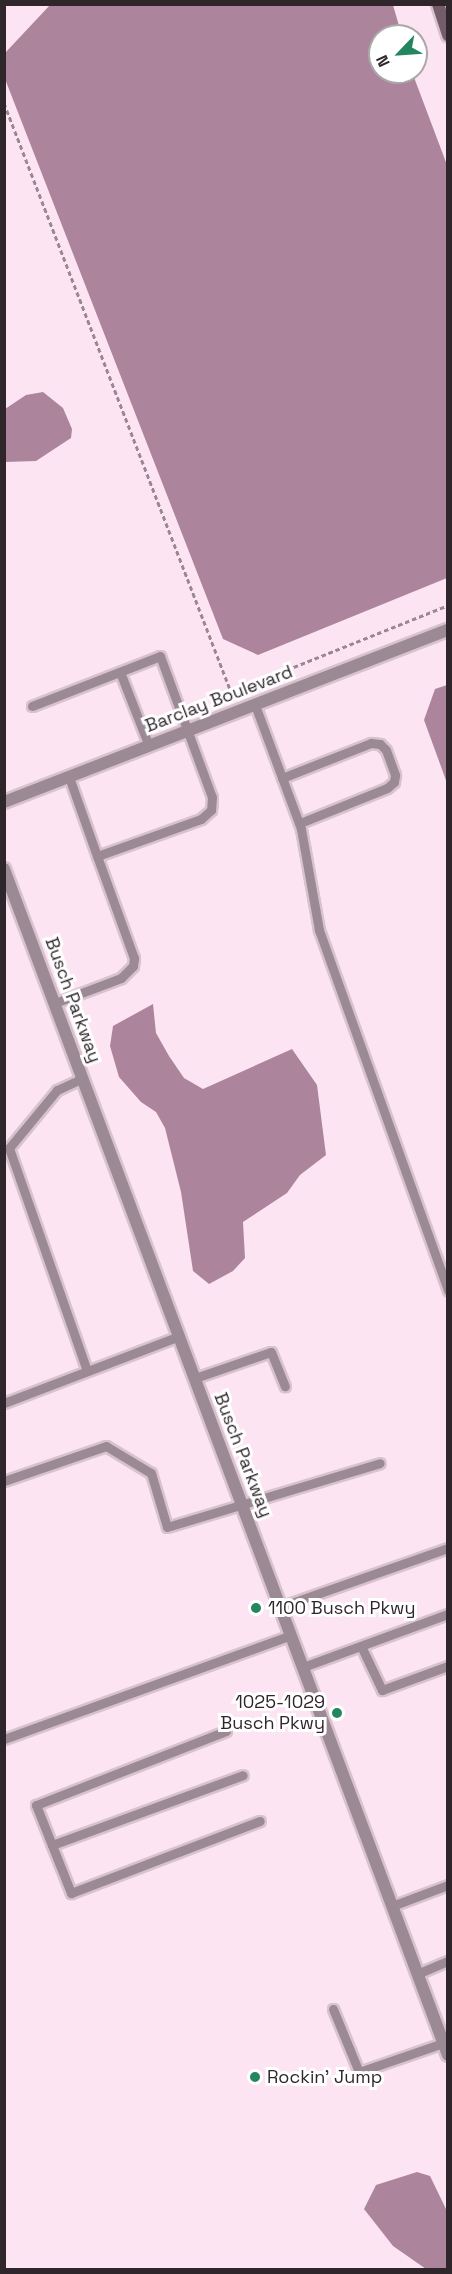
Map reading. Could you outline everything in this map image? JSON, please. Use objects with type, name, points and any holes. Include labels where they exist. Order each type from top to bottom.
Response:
[{"type":"main road","points":[[438,4],[447,35]]},
{"type":"street","name":"Barclay Boulevard","points":[[4,802],[447,630]]},
{"type":"street","name":"Busch Parkway","points":[[4,869],[445,2049]]},
{"type":"lane","points":[[32,706],[160,656],[212,797],[210,810],[201,819],[98,856]]},
{"type":"lane","points":[[120,672],[149,746]]},
{"type":"lane","points":[[255,705],[300,823],[319,930],[447,1291]]},
{"type":"lane","points":[[282,778],[371,743],[380,744],[386,750],[395,775],[394,783],[387,788],[300,823]]},
{"type":"lane","points":[[55,1003],[121,978],[133,966],[134,958],[69,777]]},
{"type":"lane","points":[[9,1148],[57,1090],[83,1078]]},
{"type":"lane","points":[[4,1137],[87,1371]]},
{"type":"lane","points":[[4,1403],[179,1336]]},
{"type":"lane","points":[[195,1378],[272,1352],[285,1386]]},
{"type":"lane","points":[[4,1481],[106,1446],[151,1473],[167,1527],[380,1463]]},
{"type":"lane","points":[[280,1607],[447,1548]]},
{"type":"lane","points":[[303,1667],[447,1614]]},
{"type":"lane","points":[[4,1739],[291,1635]]},
{"type":"lane","points":[[361,1646],[382,1690],[447,1666]]},
{"type":"lane","points":[[226,1731],[36,1805],[70,1893],[260,1821]]},
{"type":"lane","points":[[52,1845],[243,1775]]},
{"type":"lane","points":[[392,1906],[447,1885]]},
{"type":"lane","points":[[417,1974],[447,1961]]},
{"type":"lane","points":[[333,2009],[359,2072],[445,2049]]},
{"type":"path","points":[[4,103],[238,711]]},
{"type":"path","points":[[231,692],[447,605]]},
{"type":"shaded area","points":[[50,5],[393,5],[399,24],[368,24],[368,84],[417,84],[447,165],[447,578],[258,655],[223,639],[5,79],[5,53]]},
{"type":"shaded area","points":[[43,392],[63,408],[72,429],[71,438],[36,461],[5,462],[5,409],[26,395]]},
{"type":"shaded area","points":[[447,685],[447,783],[424,720],[435,689]]},
{"type":"shaded area","points":[[153,1004],[156,1033],[169,1056],[184,1078],[203,1089],[292,1049],[317,1085],[326,1155],[300,1175],[287,1193],[243,1222],[245,1258],[233,1271],[209,1284],[193,1271],[181,1192],[165,1128],[156,1112],[141,1102],[119,1077],[110,1046],[113,1026]]},
{"type":"shaded area","points":[[417,2172],[430,2176],[446,2209],[447,2269],[426,2269],[393,2246],[364,2209],[376,2185]]},
{"type":"place","name":"1100 Busch Pkwy","points":[[256,1608]]},
{"type":"place","name":"1025-1029 Busch Pkwy","points":[[337,1713]]},
{"type":"place","name":"Rockin' Jump","points":[[255,2077]]}]
